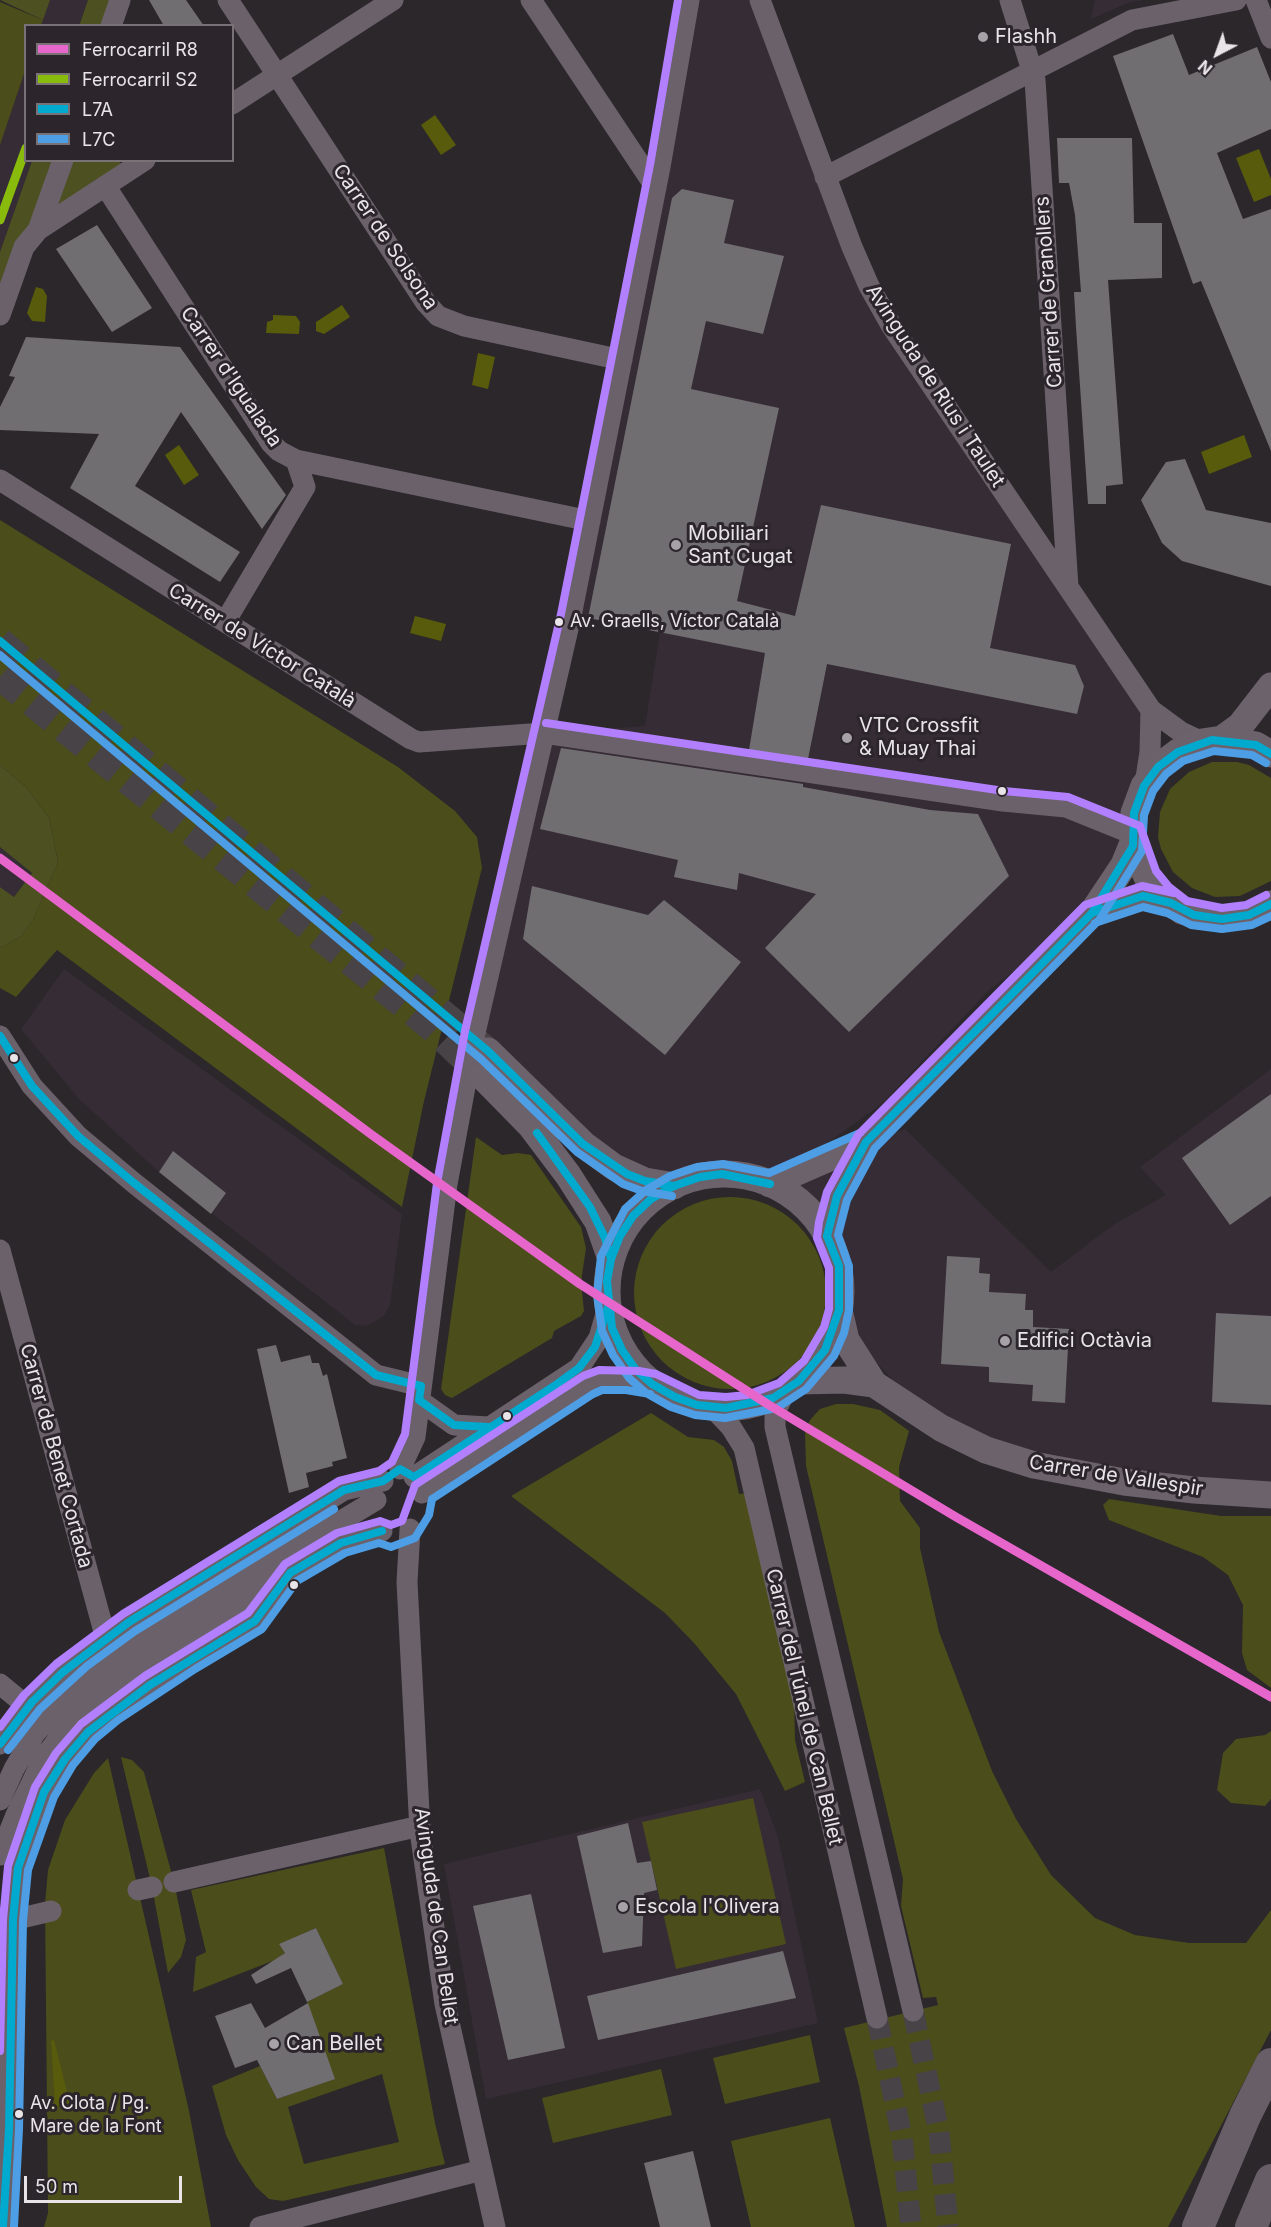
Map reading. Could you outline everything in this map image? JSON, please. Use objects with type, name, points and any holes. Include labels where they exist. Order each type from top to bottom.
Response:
[{"type":"highway","points":[[1198,2227],[1240,2126],[1271,2064]]},
{"type":"highway","points":[[1212,2227],[1244,2156],[1268,2118]]},
{"type":"highway","points":[[1251,2227],[1271,2180]]},
{"type":"main road","points":[[827,1236],[837,1196],[866,1142],[1092,913],[1124,865],[1133,837],[1134,813],[1144,786],[1167,760],[1240,726],[1271,686]]},
{"type":"main road","points":[[1212,741],[1256,746],[1271,754]]},
{"type":"main road","points":[[1133,837],[1147,877],[1171,903]]},
{"type":"main road","points":[[1092,913],[1143,896],[1171,903],[1194,915],[1222,920],[1236,918],[1271,904]]},
{"type":"main road","points":[[1236,918],[1271,922]]},
{"type":"main road","points":[[610,1259],[598,1222],[568,1175],[486,1064],[614,1167],[645,1181],[674,1186]]},
{"type":"main road","points":[[770,1184],[866,1142]]},
{"type":"main road","points":[[722,1174],[770,1184],[804,1207],[827,1236],[838,1266],[839,1310],[825,1350],[792,1387],[750,1405],[712,1407],[675,1397],[652,1384],[636,1370],[622,1350],[612,1328],[608,1308],[607,1281],[610,1259],[633,1216],[651,1199],[674,1186],[700,1177],[722,1174]]},
{"type":"main road","name":"Carrer de Vallespir","points":[[839,1310],[846,1340],[874,1384],[894,1400],[940,1428],[986,1450],[1034,1465],[1136,1483],[1271,1495]]},
{"type":"main road","name":"Carrer de Vallespir","points":[[792,1387],[844,1380],[874,1384]]},
{"type":"street","points":[[112,24],[120,0]]},
{"type":"street","name":"Carrer de Solsona","points":[[228,0],[426,303],[438,316],[464,326],[622,360]]},
{"type":"street","points":[[234,103],[393,0]]},
{"type":"street","points":[[531,0],[656,188]]},
{"type":"street","name":"Avinguda de Can Bellet","points":[[495,2227],[445,2004],[420,1826],[408,1582],[410,1529],[419,1511],[399,1484],[415,1437],[447,1184],[475,1033],[590,521],[656,188],[689,0]]},
{"type":"street","name":"Avinguda de Rius i Taulet","points":[[760,0],[825,177],[869,286],[891,324],[1151,710],[1181,732],[1212,741]]},
{"type":"street","name":"Carrer de Granollers","points":[[1010,0],[1035,80],[1068,587]]},
{"type":"street","points":[[825,177],[1132,20],[1236,0]]},
{"type":"street","points":[[1256,0],[1271,38]]},
{"type":"street","points":[[38,230],[62,162]]},
{"type":"street","points":[[0,315],[24,247],[38,230],[106,186],[135,163]]},
{"type":"street","name":"Carrer d'Igualada","points":[[106,186],[270,443],[279,451],[296,460],[590,521]]},
{"type":"street","points":[[225,622],[305,487],[296,460]]},
{"type":"street","name":"Carrer de Víctor Català","points":[[0,480],[411,740],[419,742],[544,733],[1003,801],[1066,807],[1133,837]]},
{"type":"street","points":[[1144,786],[1150,752],[1151,710]]},
{"type":"street","points":[[0,1036],[32,1086],[78,1136],[134,1183],[376,1375],[420,1393],[454,1425],[488,1427]]},
{"type":"street","name":"Carrer de Benet Cortada","points":[[0,1250],[112,1663]]},
{"type":"street","points":[[0,1800],[14,1769],[35,1733],[86,1682],[141,1641],[399,1484],[579,1368],[599,1338],[608,1308]]},
{"type":"street","points":[[0,1744],[28,1707],[63,1672],[106,1639],[344,1490],[399,1484],[600,1380],[627,1379],[652,1384]]},
{"type":"street","name":"Carrer del Túnel de Can Bellet","points":[[792,1387],[775,1412],[775,1427],[913,2011]]},
{"type":"street","name":"Carrer del Túnel de Can Bellet","points":[[712,1407],[731,1427],[744,1448],[877,2018]]},
{"type":"street","points":[[399,1484],[377,1523],[389,1537],[410,1529]]},
{"type":"street","points":[[0,1855],[15,1815],[44,1757],[87,1702],[146,1662],[341,1543],[382,1531]]},
{"type":"street","points":[[3,2227],[7,2189],[13,1920],[18,1868],[44,1792],[65,1759],[87,1732],[112,1712],[189,1660],[255,1621],[290,1573]]},
{"type":"street","points":[[0,1684],[28,1707]]},
{"type":"street","points":[[174,1882],[420,1826]]},
{"type":"street","points":[[13,1920],[51,1911]]},
{"type":"street","points":[[0,2154],[7,2189]]},
{"type":"street","points":[[260,2227],[482,2170]]},
{"type":"shaded area","points":[[50,0],[88,0],[79,24],[42,24]]},
{"type":"shaded area","points":[[689,0],[762,0],[869,286],[1151,710],[1148,769],[1092,913],[989,990],[883,1103],[773,1182],[905,1129],[1051,1272],[1113,1225],[1166,1195],[1140,1167],[1271,1069],[1271,1481],[1205,1481],[1135,1472],[972,1437],[900,1388],[865,1350],[839,1310],[839,1266],[827,1236],[770,1184],[722,1174],[700,1177],[674,1186],[645,1181],[488,1051],[478,1016],[544,733],[645,726],[660,633],[573,615]]},
{"type":"shaded area","points":[[1095,0],[1145,0],[1130,2],[1091,19]]},
{"type":"shaded area","points":[[0,2],[43,20],[41,24],[24,24],[24,74],[0,145]]},
{"type":"shaded area","points":[[24,74],[24,162],[32,162],[0,252],[0,145]]},
{"type":"shaded area","points":[[435,115],[456,145],[441,155],[421,125]]},
{"type":"shaded area","points":[[1259,149],[1271,179],[1271,195],[1254,202],[1236,158]]},
{"type":"shaded area","points":[[36,287],[43,289],[47,296],[45,322],[32,321],[27,313]]},
{"type":"shaded area","points":[[342,305],[350,317],[324,334],[316,331],[316,322]]},
{"type":"shaded area","points":[[273,315],[296,316],[300,322],[299,334],[266,333],[267,322],[273,320]]},
{"type":"shaded area","points":[[478,353],[495,357],[488,389],[472,385]]},
{"type":"shaded area","points":[[1244,435],[1252,457],[1209,474],[1201,452]]},
{"type":"shaded area","points":[[179,445],[199,475],[184,485],[165,455]]},
{"type":"shaded area","points":[[0,520],[398,767],[455,811],[477,837],[482,868],[424,1101],[402,1207],[57,950],[16,997],[0,988],[0,948],[21,936],[33,920],[58,862],[49,818],[27,788],[0,765]]},
{"type":"shaded area","points":[[415,616],[446,624],[441,641],[410,633]]},
{"type":"shaded area","points":[[1212,762],[1237,762],[1249,765],[1271,778],[1271,881],[1240,896],[1215,897],[1192,888],[1173,872],[1161,849],[1158,837],[1160,812],[1170,789],[1189,772]]},
{"type":"shaded area","points":[[0,847],[32,873],[14,897],[0,887]]},
{"type":"shaded area","points":[[64,969],[402,1214],[390,1305],[384,1316],[366,1326],[355,1325],[159,1172],[79,1099],[21,1029]]},
{"type":"shaded area","points":[[476,1137],[502,1155],[518,1153],[531,1155],[581,1227],[586,1248],[581,1282],[584,1311],[581,1316],[554,1331],[552,1338],[452,1398],[445,1395],[441,1389]]},
{"type":"shaded area","points":[[730,1197],[758,1201],[783,1213],[798,1225],[810,1240],[822,1265],[826,1293],[822,1321],[810,1346],[798,1361],[783,1373],[758,1385],[730,1389],[702,1385],[677,1373],[662,1361],[650,1346],[638,1321],[634,1293],[638,1265],[650,1240],[662,1225],[677,1213],[702,1201]]},
{"type":"shaded area","points":[[836,1404],[853,1404],[880,1410],[909,1431],[899,1467],[900,1501],[920,1528],[920,1548],[939,1632],[992,1771],[1016,1819],[1051,1875],[1095,1918],[1135,1935],[1189,1943],[1246,1943],[1271,1910],[1271,2030],[1168,2227],[887,2227],[859,2086],[844,2028],[938,2005],[936,1997],[923,1998],[901,1906],[903,1879],[806,1466],[805,1431],[810,1420],[820,1409]]},
{"type":"shaded area","points":[[651,1413],[688,1437],[714,1440],[724,1447],[732,1461],[739,1494],[747,1493],[794,1697],[795,1740],[805,1782],[785,1791],[736,1694],[694,1643],[665,1613],[511,1496]]},
{"type":"shaded area","points":[[1109,1499],[1221,1516],[1271,1516],[1271,1688],[1247,1670],[1242,1653],[1243,1605],[1228,1575],[1203,1557],[1109,1520],[1103,1505]]},
{"type":"shaded area","points":[[1271,1731],[1271,1799],[1265,1806],[1231,1803],[1217,1790],[1223,1753],[1236,1739],[1265,1735]]},
{"type":"shaded area","points":[[121,1757],[132,1760],[144,1772],[174,1882],[186,1940],[181,1957],[168,1973],[152,1887]]},
{"type":"shaded area","points":[[108,1758],[189,2111],[211,2227],[44,2227],[48,2213],[45,1904],[48,1870],[65,1820],[94,1773]]},
{"type":"shaded area","name":"Escola l'Olivera","points":[[760,1789],[778,1837],[818,2023],[486,2099],[444,1864]]},
{"type":"shaded area","points":[[753,1798],[786,1944],[676,1969],[642,1822]]},
{"type":"shaded area","points":[[384,1848],[435,2123],[445,2164],[283,2201],[269,2199],[256,2187],[238,2160],[226,2135],[212,2086],[260,2066],[277,2099],[334,2079],[307,2002],[343,1984],[316,1928],[280,1944],[285,1953],[275,1960],[193,1992],[196,1957],[206,1952],[191,1890]],"holes":[[[382,2074],[399,2142],[304,2164],[288,2107]]]},
{"type":"shaded area","points":[[810,2035],[820,2082],[725,2104],[713,2058]]},
{"type":"shaded area","points":[[54,2040],[70,2104],[55,2107],[51,2041]]},
{"type":"shaded area","points":[[661,2069],[672,2115],[553,2143],[542,2098]]},
{"type":"shaded area","points":[[830,2118],[855,2227],[751,2227],[731,2141]]},
{"type":"green space","points":[[0,0],[50,0],[43,20]]},
{"type":"green space","points":[[88,0],[115,0],[105,24],[80,24]]},
{"type":"green space","points":[[32,162],[55,162],[30,228],[0,289],[0,252]]},
{"type":"green space","points":[[73,162],[120,162],[124,168],[54,216]]},
{"type":"green space","points":[[0,765],[27,788],[49,818],[58,862],[33,920],[21,936],[0,948],[0,887],[14,897],[32,873],[0,847]]},
{"type":"building","points":[[149,0],[186,0],[203,24],[163,24]]},
{"type":"building","points":[[1173,34],[1189,75],[1257,47],[1271,82],[1271,129],[1217,153],[1243,219],[1271,209],[1271,451],[1201,281],[1193,284],[1113,56]]},
{"type":"building","points":[[1057,138],[1132,138],[1134,223],[1162,223],[1162,278],[1108,280],[1123,484],[1106,486],[1106,504],[1088,504],[1074,292],[1081,292],[1075,215],[1069,183],[1059,183]]},
{"type":"building","points":[[682,189],[734,200],[724,243],[784,256],[763,334],[706,321],[691,389],[779,408],[737,601],[795,616],[821,505],[1011,544],[990,648],[1075,665],[1084,686],[1077,714],[827,664],[808,759],[749,750],[765,653],[588,618],[672,198]]},
{"type":"building","points":[[97,225],[152,308],[112,332],[56,249]]},
{"type":"building","points":[[26,337],[180,347],[286,495],[262,529],[181,412],[135,486],[240,552],[220,582],[70,488],[99,434],[0,430],[0,407],[15,377],[9,376]]},
{"type":"building","points":[[1185,459],[1206,510],[1271,523],[1271,586],[1182,561],[1162,543],[1141,500],[1166,462]]},
{"type":"building","points":[[561,748],[803,784],[803,787],[930,810],[978,814],[1009,876],[849,1032],[765,948],[816,894],[739,873],[737,890],[674,877],[678,860],[540,829]]},
{"type":"building","points":[[532,886],[648,915],[664,900],[741,962],[665,1055],[523,939]]},
{"type":"building","points":[[1271,1094],[1271,1196],[1230,1225],[1182,1158]]},
{"type":"building","points":[[173,1151],[226,1193],[211,1214],[159,1172]]},
{"type":"building","name":"Edifici Octàvia","points":[[947,1256],[980,1258],[979,1273],[990,1274],[989,1292],[1026,1294],[1025,1310],[1033,1310],[1033,1327],[1069,1329],[1065,1403],[1032,1401],[1033,1385],[989,1382],[989,1367],[941,1364]]},
{"type":"building","points":[[1216,1313],[1271,1316],[1271,1405],[1212,1402]]},
{"type":"building","points":[[276,1345],[281,1362],[310,1355],[312,1363],[319,1363],[323,1376],[327,1374],[347,1458],[332,1462],[333,1466],[306,1473],[309,1487],[289,1493],[257,1349]]},
{"type":"building","name":"Escola l'Olivera","points":[[628,1823],[637,1863],[651,1861],[657,1890],[644,1893],[642,1946],[603,1953],[577,1836]]},
{"type":"building","points":[[531,1894],[565,2048],[508,2060],[473,1906]]},
{"type":"building","points":[[316,1928],[343,1984],[307,2002],[291,1968],[256,1984],[251,1975],[285,1953],[279,1944]]},
{"type":"building","name":"Escola l'Olivera","points":[[783,1951],[796,1998],[598,2040],[587,1996]]},
{"type":"building","name":"Can Bellet","points":[[251,2003],[265,2028],[308,2003],[335,2079],[277,2099],[257,2060],[235,2068],[215,2016]]},
{"type":"building","points":[[693,2151],[711,2227],[660,2227],[644,2163]]},
{"type":"tunnel","points":[[0,641],[488,1051]]},
{"type":"tunnel","points":[[0,677],[434,1030],[483,1077]]},
{"type":"tunnel","points":[[913,2011],[939,2132],[948,2227]]},
{"type":"tunnel","points":[[877,2018],[902,2137],[911,2227]]},
{"type":"rail line","name":"S2","points":[[0,220],[24,154]]},
{"type":"rail line","name":"R8","points":[[0,858],[372,1135],[580,1284],[769,1405],[956,1517],[1271,1697]]},
{"type":"transit line","points":[[0,1727],[24,1695],[56,1664],[123,1614],[339,1481],[379,1471],[392,1462],[405,1434],[437,1183],[465,1031],[561,614],[650,165],[678,0]]},
{"type":"transit line","name":"L7A","points":[[0,641],[488,1051],[583,1144],[627,1174],[645,1181],[674,1186]]},
{"type":"transit line","name":"L7C","points":[[0,655],[481,1059],[577,1152],[623,1184],[642,1191],[672,1196]]},
{"type":"transit line","points":[[546,723],[1004,791],[1068,797],[1140,826],[1156,871],[1169,887],[1187,901],[1222,908],[1246,905],[1266,895]]},
{"type":"transit line","name":"L7A","points":[[827,1236],[837,1196],[866,1142],[1092,913],[1133,846],[1134,813],[1144,786],[1158,767],[1178,752],[1212,740],[1256,745],[1271,754]]},
{"type":"transit line","name":"L7C","points":[[860,1133],[769,1173],[723,1164],[697,1167],[670,1176],[646,1190],[625,1209],[601,1256],[597,1295],[602,1331],[613,1355],[629,1378],[646,1393],[671,1407],[695,1415],[725,1418],[777,1408],[806,1389],[834,1356],[844,1333],[849,1310],[849,1266],[838,1235],[847,1200],[875,1148],[1100,919],[1142,851],[1144,815],[1153,791],[1166,774],[1183,761],[1214,751],[1252,755],[1266,763]]},
{"type":"transit line","points":[[0,2051],[3,1920],[8,1866],[35,1787],[56,1753],[81,1724],[145,1676],[248,1613],[285,1564],[337,1533],[380,1521],[391,1525],[402,1521],[415,1485],[583,1376],[599,1370],[639,1371],[656,1374],[699,1395],[726,1397],[747,1395],[779,1383],[804,1361],[824,1327],[829,1309],[829,1268],[817,1238],[819,1222],[827,1192],[858,1135],[1085,905],[1142,886],[1174,893]]},
{"type":"transit line","name":"L7A","points":[[1092,913],[1143,896],[1171,903],[1194,915],[1222,919],[1249,915],[1271,904]]},
{"type":"transit line","name":"L7C","points":[[1095,923],[1143,907],[1167,913],[1191,925],[1222,929],[1252,925],[1271,916]]},
{"type":"transit line","name":"L7A","points":[[0,1036],[32,1086],[78,1136],[134,1183],[376,1375],[421,1386],[419,1400],[454,1425],[488,1427]]},
{"type":"transit line","name":"L7A","points":[[537,1133],[590,1207],[605,1238],[611,1259]]},
{"type":"transit line","name":"L7A","points":[[770,1184],[722,1174],[700,1177],[674,1186],[651,1199],[633,1216],[620,1236],[611,1259],[607,1281],[612,1328],[622,1350],[636,1370],[652,1384],[675,1397],[697,1405],[726,1408],[773,1398],[799,1381],[825,1350],[839,1310],[839,1266],[827,1236]]},
{"type":"transit line","name":"L7A","points":[[0,1744],[32,1702],[63,1672],[129,1622],[344,1490],[383,1481],[400,1469],[414,1477],[557,1384],[579,1368],[595,1347],[608,1307]]},
{"type":"transit line","name":"L7C","points":[[14,2227],[19,2129],[23,1921],[28,1870],[54,1797],[73,1765],[95,1739],[118,1720],[195,1669],[262,1629],[297,1581],[345,1553],[379,1543],[391,1547],[415,1538],[429,1515],[432,1499],[593,1394],[602,1390],[626,1390],[650,1394]]},
{"type":"transit line","name":"L7C","points":[[8,1750],[40,1709],[87,1666],[135,1631],[334,1509]]},
{"type":"transit line","name":"L7A","points":[[3,2227],[9,2129],[13,1920],[18,1868],[44,1792],[65,1759],[88,1732],[150,1685],[255,1621],[290,1573],[341,1543],[382,1531]]},
{"type":"place","name":"Flashh","points":[[983,37]]},
{"type":"place","name":"Mobiliari Sant Cugat","points":[[676,545]]},
{"type":"place","name":"Av. Graells, Víctor Català","points":[[559,622]]},
{"type":"place","name":"VTC Crossfit & Muay Thai","points":[[847,738]]},
{"type":"place","name":"Edifici Octàvia","points":[[1005,1341]]},
{"type":"place","name":"Escola l'Olivera","points":[[623,1907]]},
{"type":"place","name":"Can Bellet","points":[[274,2044]]},
{"type":"place","name":"Av. Clota / Pg. Mare de la Font","points":[[19,2114]]}]
